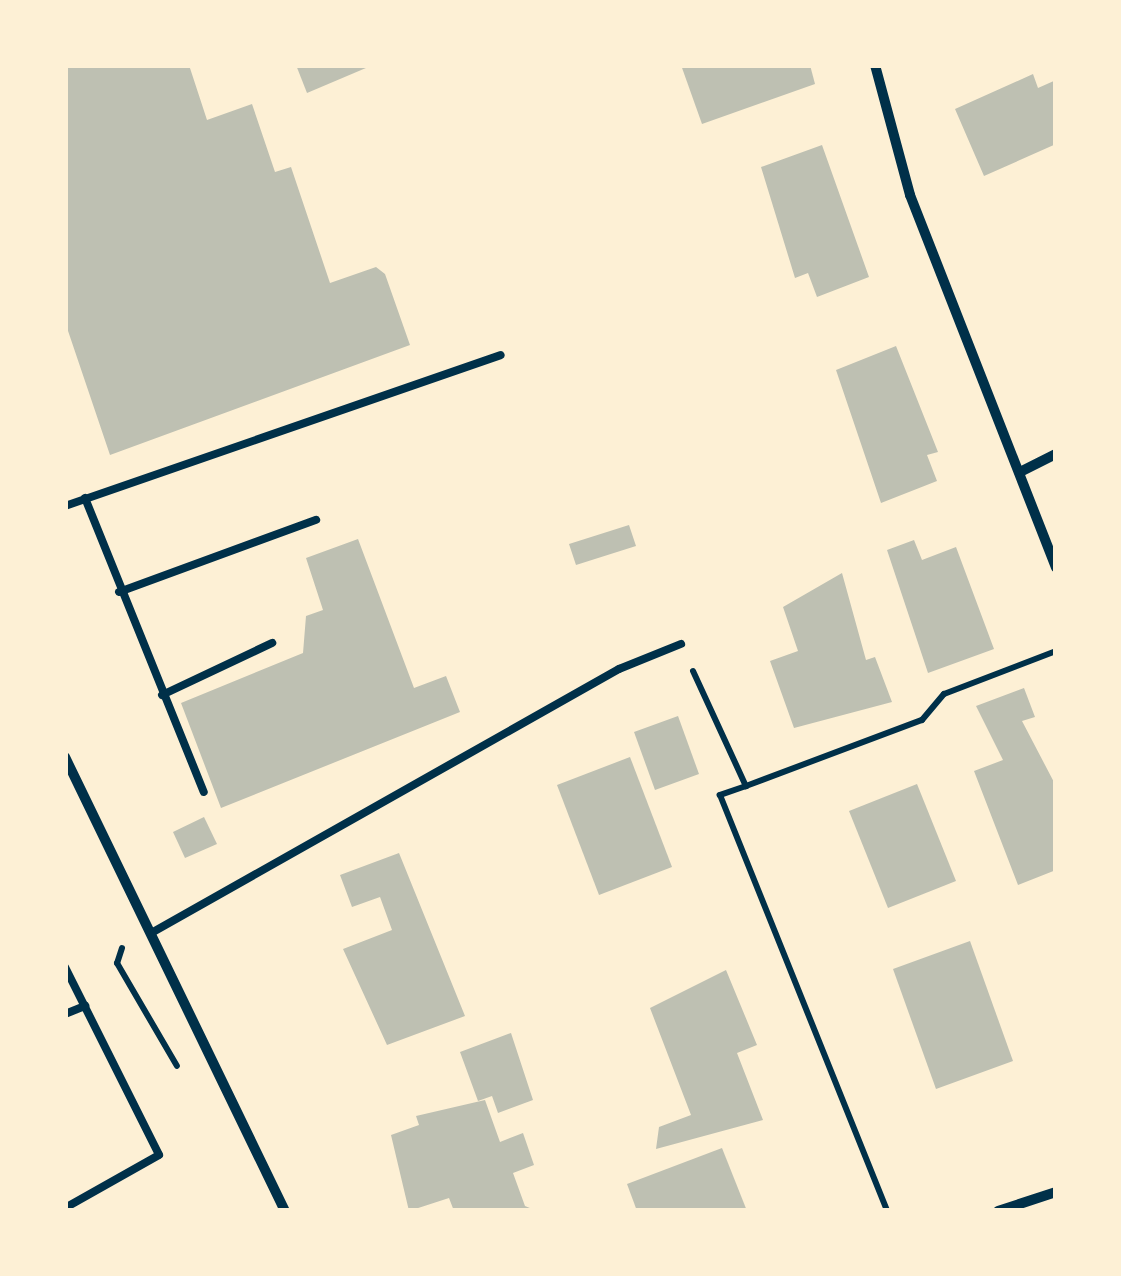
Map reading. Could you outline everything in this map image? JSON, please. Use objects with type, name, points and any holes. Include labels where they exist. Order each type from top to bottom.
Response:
[{"type":"street","points":[[874,65],[910,195],[1056,567]]},
{"type":"street","points":[[1020,472],[1056,454]]},
{"type":"street","points":[[65,758],[286,1211]]},
{"type":"street","points":[[998,1211],[1056,1192]]},
{"type":"lane","points":[[65,506],[501,355]]},
{"type":"lane","points":[[85,498],[118,592],[204,792]]},
{"type":"lane","points":[[118,592],[316,520]]},
{"type":"lane","points":[[162,695],[272,643]]},
{"type":"lane","points":[[152,932],[619,669],[681,644]]},
{"type":"lane","points":[[65,966],[159,1155],[65,1208]]},
{"type":"lane","points":[[65,1014],[85,1006]]},
{"type":"path","points":[[681,644],[746,786]]},
{"type":"path","points":[[887,1211],[720,795],[922,720],[944,694],[1056,650]]},
{"type":"path","points":[[123,944],[117,963],[173,1067],[183,1065]]},
{"type":"building","points":[[65,65],[189,65],[207,120],[252,104],[275,172],[291,167],[330,283],[376,267],[385,274],[410,345],[110,455],[65,322]]},
{"type":"building","points":[[296,65],[373,65],[307,93]]},
{"type":"building","points":[[681,65],[810,65],[815,84],[702,124]]},
{"type":"building","points":[[1033,74],[1038,88],[1056,80],[1056,144],[984,176],[955,109]]},
{"type":"building","points":[[822,145],[869,277],[817,297],[808,273],[795,278],[761,167]]},
{"type":"building","points":[[896,346],[938,452],[927,455],[937,481],[881,503],[836,370]]},
{"type":"building","points":[[629,525],[636,546],[576,565],[569,544]]},
{"type":"building","points":[[358,539],[414,688],[446,676],[460,712],[221,808],[181,703],[303,653],[306,616],[323,610],[306,558]]},
{"type":"building","points":[[914,540],[922,560],[956,547],[994,649],[928,673],[887,550]]},
{"type":"building","points":[[842,573],[866,660],[875,657],[892,702],[794,728],[770,661],[798,651],[783,607]]},
{"type":"building","points":[[1024,688],[1035,717],[1022,721],[1056,786],[1056,870],[1018,885],[974,771],[1003,760],[976,706]]},
{"type":"building","points":[[678,716],[699,774],[655,790],[634,732]]},
{"type":"building","points":[[630,757],[672,867],[599,895],[557,785]]},
{"type":"building","points":[[917,784],[956,881],[888,908],[849,811]]},
{"type":"building","points":[[204,817],[217,844],[185,858],[173,832]]},
{"type":"building","points":[[399,853],[465,1016],[387,1045],[343,949],[392,930],[380,897],[352,907],[340,875]]},
{"type":"building","points":[[970,941],[1013,1061],[936,1089],[893,969]]},
{"type":"building","points":[[726,970],[757,1045],[737,1053],[763,1120],[656,1149],[659,1127],[691,1115],[650,1008]]},
{"type":"building","points":[[511,1033],[533,1100],[498,1113],[492,1096],[478,1101],[460,1052]]},
{"type":"building","points":[[485,1100],[500,1142],[523,1133],[534,1165],[513,1173],[525,1206],[537,1211],[454,1211],[449,1198],[409,1211],[391,1135],[419,1125],[416,1116]]},
{"type":"building","points":[[722,1148],[747,1211],[637,1211],[627,1184]]}]
